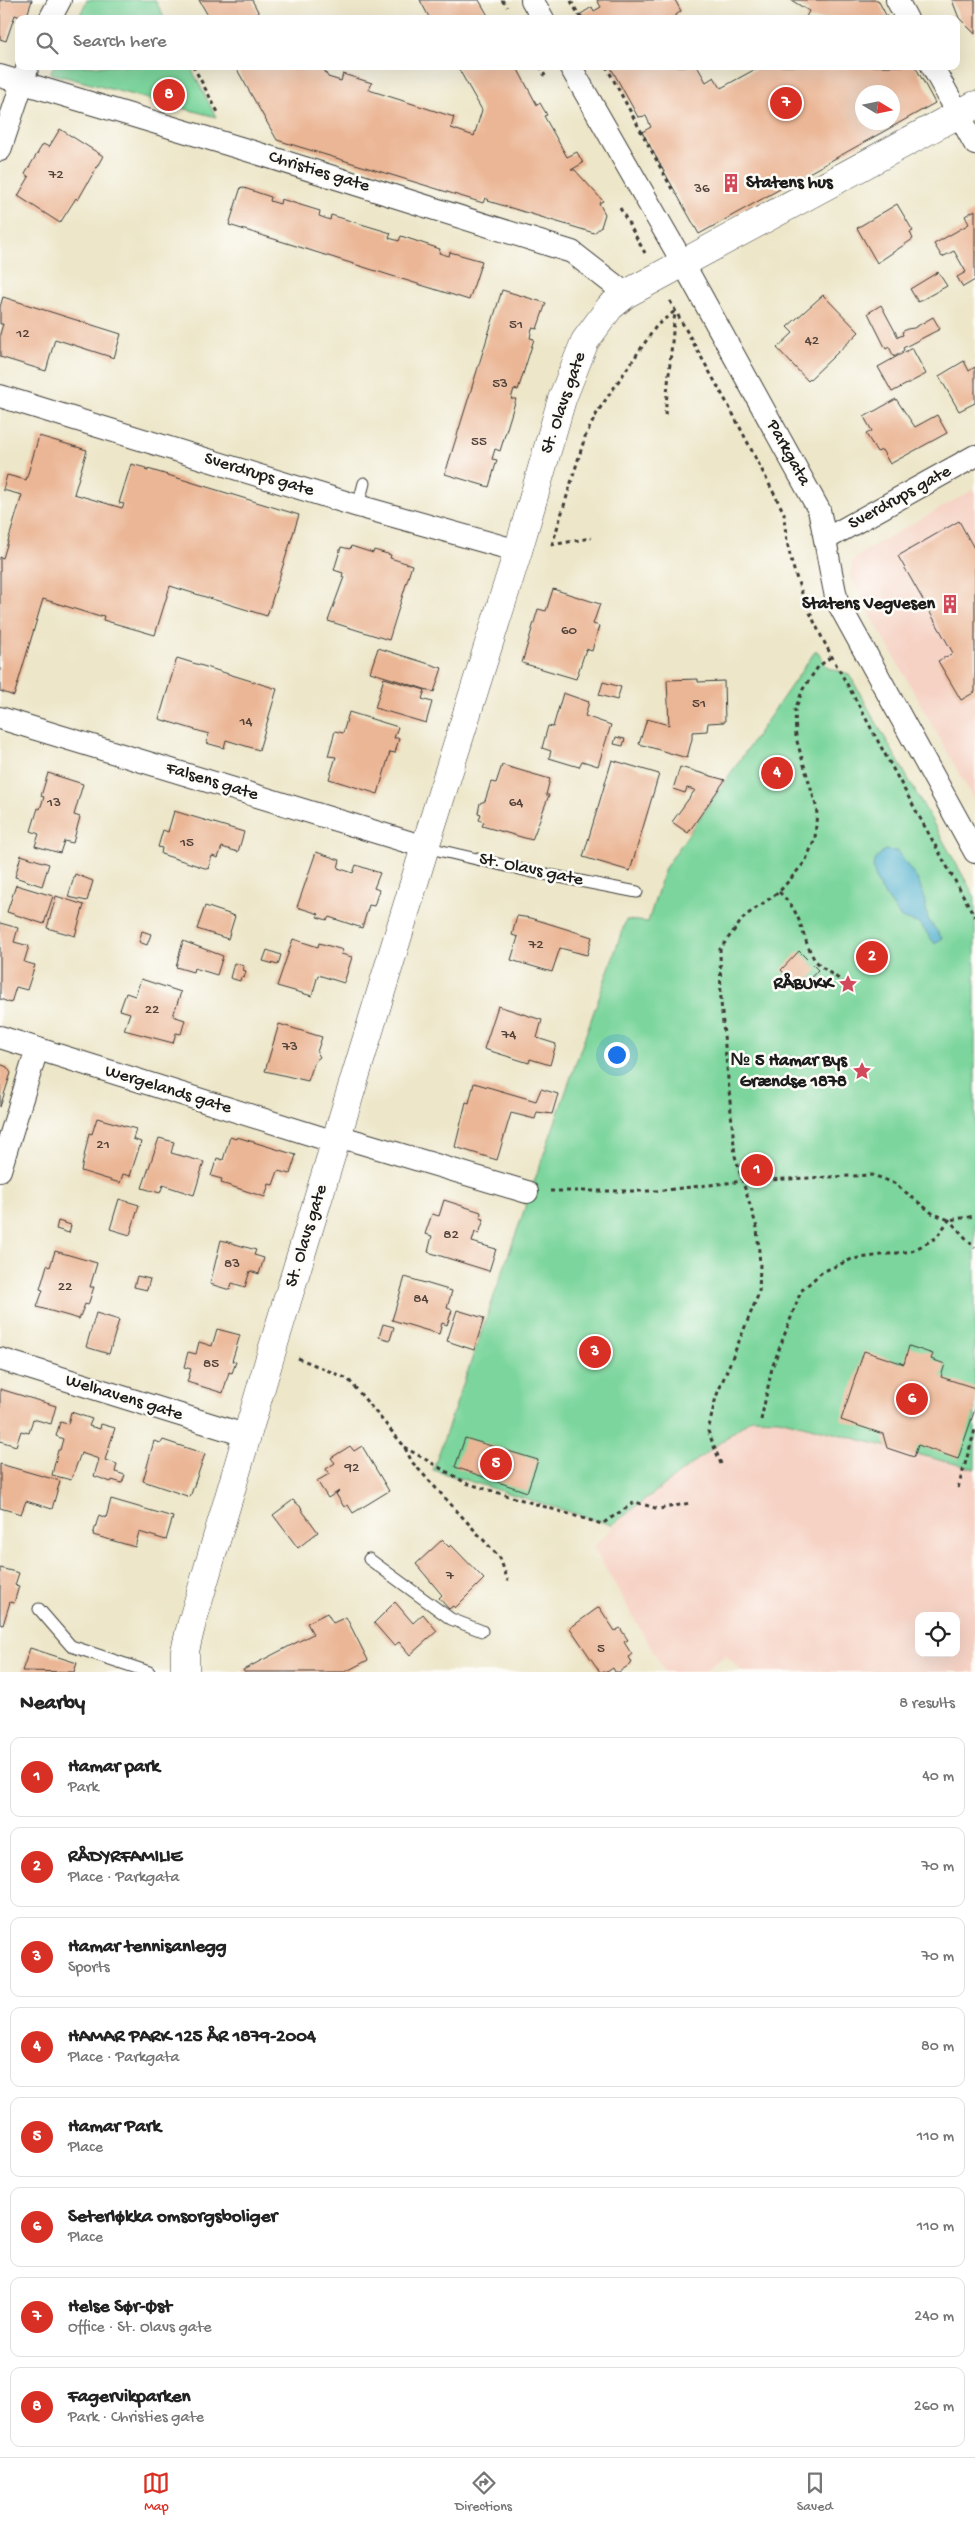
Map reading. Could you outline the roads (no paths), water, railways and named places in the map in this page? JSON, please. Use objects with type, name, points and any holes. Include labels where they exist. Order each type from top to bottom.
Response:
[{"type":"main road","name":"St. Olavs gate","points":[[185,1672],[185,1651],[191,1626],[273,1347],[425,847],[518,551],[562,399],[585,341],[610,307],[626,294],[967,109]]},
{"type":"street","points":[[52,15],[60,0]]},
{"type":"street","points":[[896,0],[905,15]]},
{"type":"street","name":"Parkgata","points":[[572,70],[819,510],[826,539],[827,561],[837,601],[975,852]]},
{"type":"street","points":[[935,70],[967,109],[975,144]]},
{"type":"street","points":[[0,150],[16,75]]},
{"type":"street","name":"Christies gate","points":[[16,75],[246,150],[572,252],[626,294]]},
{"type":"street","name":"Sverdrups gate","points":[[0,396],[358,506],[518,551]]},
{"type":"street","name":"Sverdrups gate","points":[[826,539],[975,456]]},
{"type":"street","name":"Falsens gate","points":[[0,718],[425,847]]},
{"type":"street","name":"Wergelands gate","points":[[0,1038],[336,1139],[527,1192]]},
{"type":"street","points":[[0,1170],[37,1049]]},
{"type":"street","name":"Welhavens gate","points":[[0,1359],[248,1436]]},
{"type":"lane","points":[[358,506],[364,483]]},
{"type":"lane","name":"St. Olavs gate","points":[[425,847],[528,871],[637,892]]},
{"type":"lane","points":[[369,1559],[451,1619],[482,1632]]},
{"type":"lane","points":[[39,1609],[71,1646],[149,1672]]},
{"type":"water","points":[[884,850],[897,851],[917,879],[923,893],[928,919],[942,938],[935,944],[920,924],[901,918],[878,885],[873,869],[874,861]]},
{"type":"place","name":"Fagervikparken","points":[[169,95]]},
{"type":"place","name":"Helse Sør-Øst","points":[[786,103]]},
{"type":"place","name":"Statens hus","points":[[731,183]]},
{"type":"place","name":"Statens Vegvesen","points":[[950,604]]},
{"type":"place","name":"HAMAR PARK 125 ÅR 1879-2004","points":[[777,773]]},
{"type":"place","name":"RÅDYRFAMILIE","points":[[872,957]]},
{"type":"place","name":"RÅBUKK","points":[[848,984]]},
{"type":"place","name":"№ 5 Hamar Bys Grændse 1878","points":[[862,1071]]},
{"type":"place","name":"Hamar park","points":[[757,1170]]},
{"type":"place","name":"Hamar tennisanlegg","points":[[595,1352]]},
{"type":"place","name":"Seterløkka omsorgsboliger","points":[[912,1399]]},
{"type":"place","name":"Hamar Park","points":[[496,1464]]}]
